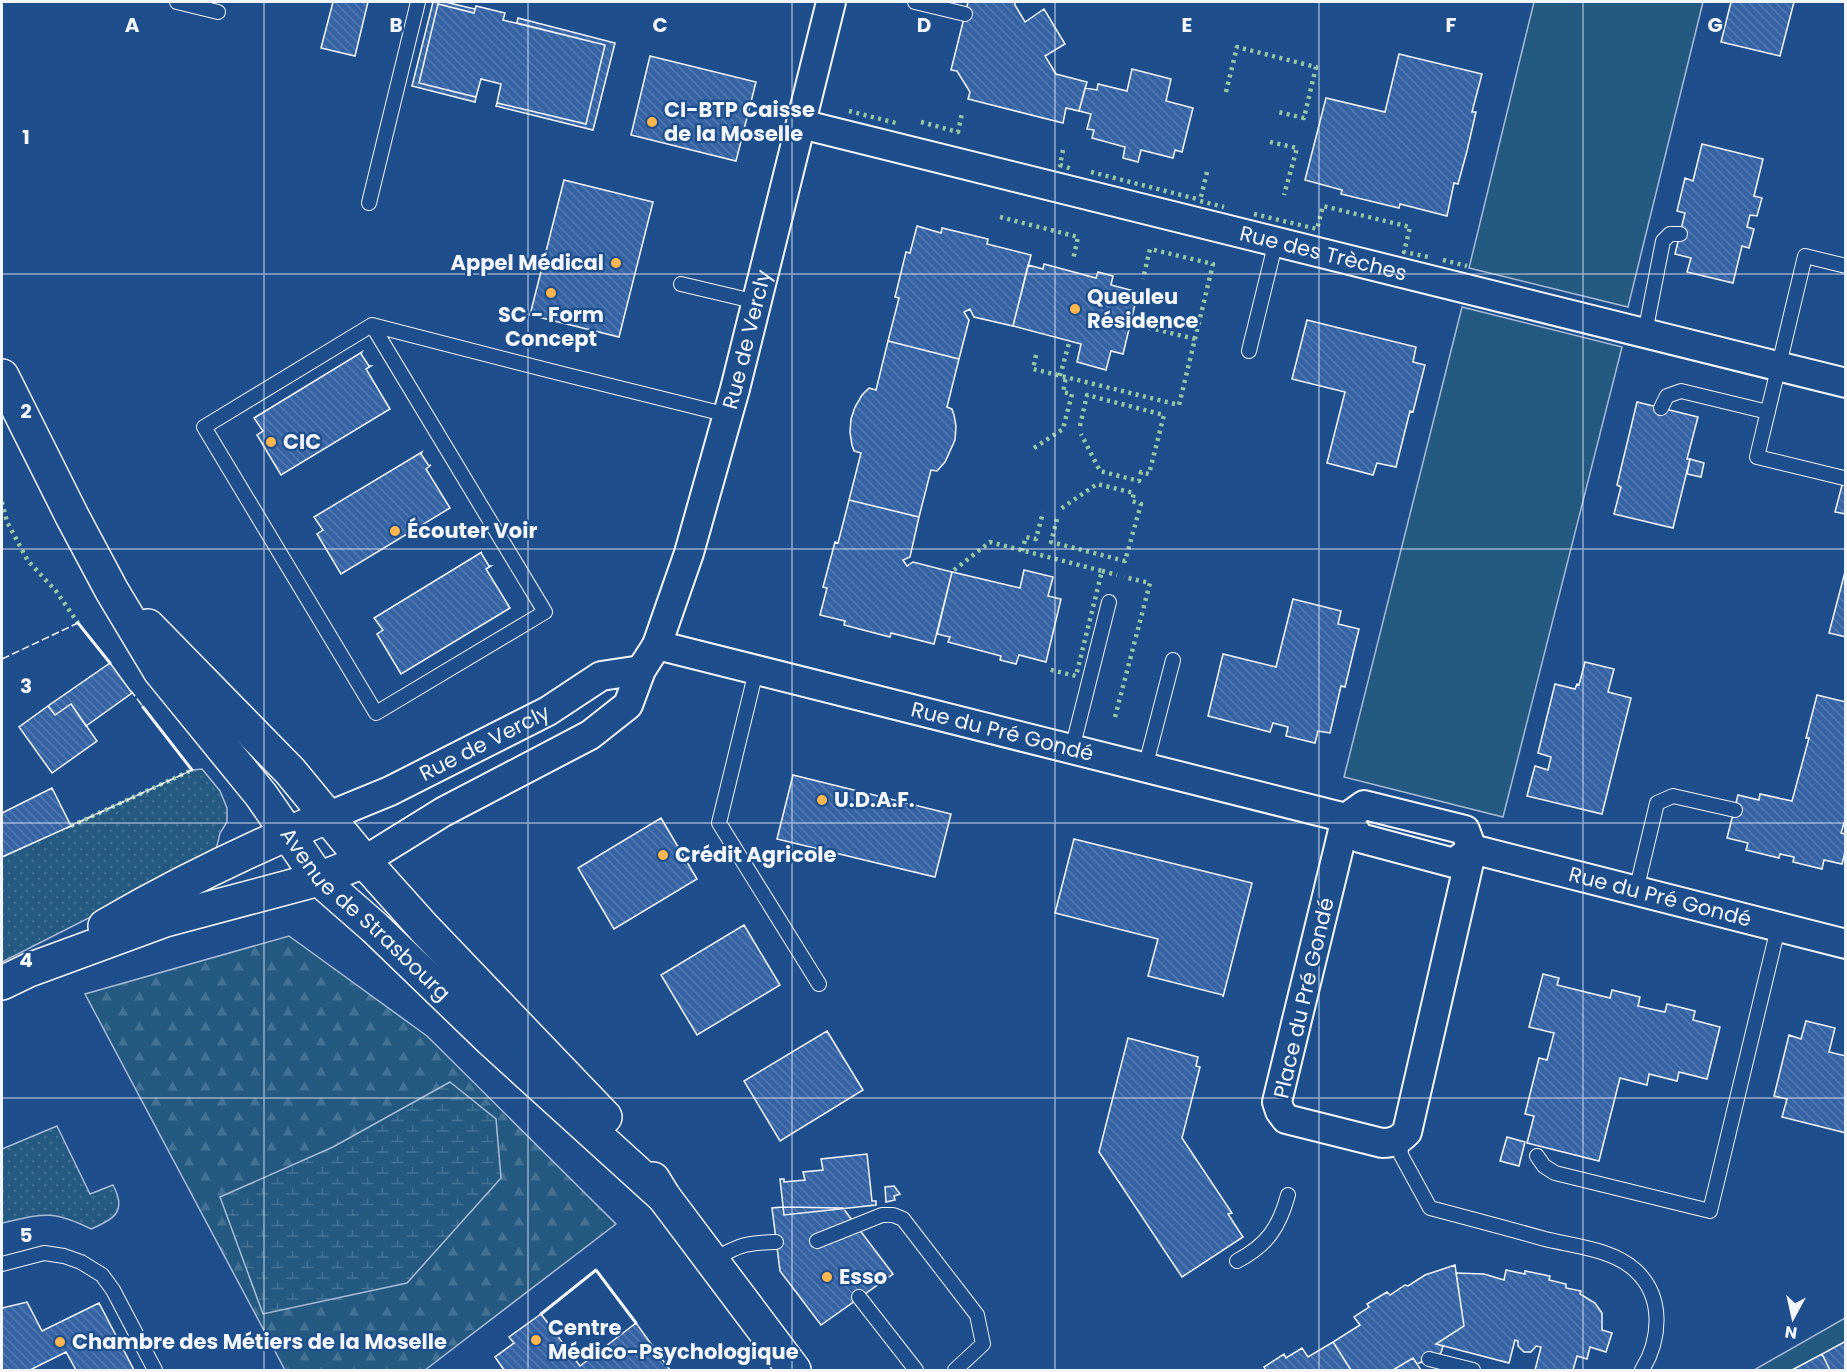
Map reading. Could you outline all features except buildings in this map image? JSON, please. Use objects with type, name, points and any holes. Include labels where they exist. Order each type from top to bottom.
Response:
[{"type":"main road","name":"Avenue de Strasbourg","points":[[2,376],[9,409],[160,671],[261,795],[319,879],[375,928],[490,1039],[664,1197]]},
{"type":"main road","name":"Avenue de Strasbourg","points":[[112,591],[290,771],[364,861],[424,928],[630,1142],[664,1197],[794,1371]]},
{"type":"main road","points":[[15,976],[151,899],[329,816]]},
{"type":"main road","points":[[15,976],[165,920],[319,879],[364,861]]},
{"type":"street","name":"Rue de Vercly","points":[[364,861],[443,812],[590,735],[628,705],[641,670],[657,645],[689,553],[728,415],[831,2]]},
{"type":"street","name":"Rue des Trèches","points":[[801,124],[1845,383]]},
{"type":"street","name":"Rue du Pré Gondé","points":[[657,645],[1346,818]]},
{"type":"street","name":"Rue de Vercly","points":[[329,816],[390,791],[496,738],[548,711],[601,676],[641,670]]},
{"type":"street","points":[[1346,818],[1364,805],[1465,830],[1472,849],[1410,1122],[1407,1132],[1400,1139]]},
{"type":"street","name":"Place du Pré Gondé","points":[[1346,818],[1277,1102],[1286,1119],[1382,1143],[1391,1143],[1400,1139]]},
{"type":"street","name":"Rue du Pré Gondé","points":[[1472,849],[1845,944]]},
{"type":"lane","points":[[177,2],[218,12]]},
{"type":"lane","points":[[369,203],[418,2]]},
{"type":"lane","points":[[915,2],[965,14]]},
{"type":"lane","points":[[1645,333],[1663,241],[1670,234],[1680,234]]},
{"type":"lane","points":[[1249,351],[1276,241]]},
{"type":"lane","points":[[1844,478],[1757,458],[1805,256],[1845,266]]},
{"type":"lane","points":[[681,284],[757,302]]},
{"type":"lane","points":[[372,325],[545,612],[376,713],[204,427],[372,325],[728,415]]},
{"type":"lane","points":[[1661,408],[1667,396],[1681,391],[1768,412]]},
{"type":"lane","points":[[1072,749],[1109,602]]},
{"type":"lane","points":[[1145,768],[1173,660]]},
{"type":"lane","points":[[756,671],[719,823],[819,984]]},
{"type":"lane","points":[[1636,891],[1657,803],[1673,796],[1735,810]]},
{"type":"lane","points":[[1537,1156],[1544,1166],[1555,1173],[1710,1211],[1778,928]]},
{"type":"lane","points":[[1400,1139],[1401,1155],[1430,1208],[1604,1253],[1635,1269],[1653,1297],[1658,1323],[1654,1343],[1642,1371]]},
{"type":"lane","points":[[1237,1261],[1251,1253],[1271,1235],[1282,1217],[1288,1195]]},
{"type":"lane","points":[[817,1241],[882,1215],[893,1215],[903,1219],[977,1315],[983,1344],[955,1371]]},
{"type":"lane","points":[[711,1261],[739,1245],[776,1242]]},
{"type":"lane","points":[[2,1264],[44,1253],[64,1256],[81,1262],[102,1275],[113,1290],[155,1371]]},
{"type":"lane","points":[[859,1297],[916,1371]]},
{"type":"lane","points":[[1429,1359],[1473,1371]]},
{"type":"green space","points":[[1534,2],[1703,2],[1628,307],[1469,268]]},
{"type":"green space","points":[[1462,307],[1622,347],[1503,817],[1344,777]]},
{"type":"green space","points":[[202,769],[220,791],[227,808],[227,822],[220,833],[215,854],[2,962],[2,857],[192,770]]},
{"type":"green space","points":[[289,936],[427,1036],[616,1224],[425,1370],[285,1370],[85,994]]},
{"type":"green space","points":[[450,1082],[496,1119],[501,1178],[407,1283],[263,1314],[220,1197],[333,1147]]},
{"type":"green space","points":[[57,1126],[90,1194],[113,1185],[119,1208],[107,1222],[91,1229],[66,1218],[47,1215],[2,1223],[2,1149]]},
{"type":"green space","points":[[1845,1318],[1845,1370],[1754,1370]]},
{"type":"hedge","points":[[1226,92],[1237,47],[1316,67],[1304,118],[1278,112]]},
{"type":"hedge","points":[[849,111],[896,123]]},
{"type":"hedge","points":[[921,122],[958,132],[962,113]]},
{"type":"hedge","points":[[1270,142],[1297,148],[1284,195]]},
{"type":"hedge","points":[[1063,150],[1060,165],[1072,169]]},
{"type":"hedge","points":[[1091,172],[1197,199]]},
{"type":"hedge","points":[[1207,172],[1200,201],[1224,207]]},
{"type":"hedge","points":[[1254,214],[1317,229],[1323,206],[1410,227],[1404,252],[1429,257]]},
{"type":"hedge","points":[[1000,217],[1078,237],[1073,260]]},
{"type":"hedge","points":[[1036,355],[1033,369],[1179,405],[1213,264],[1150,249],[1143,279]]},
{"type":"hedge","points":[[1443,260],[1467,266]]},
{"type":"hedge","points":[[1134,324],[1195,339]]},
{"type":"hedge","points":[[1060,376],[1069,343]]},
{"type":"hedge","points":[[1034,448],[1063,429],[1072,394],[1063,392],[1066,377]]},
{"type":"hedge","points":[[1080,426],[1087,395],[1164,415],[1149,474],[1141,472],[1139,481],[1100,471],[1081,434]]},
{"type":"hedge","points":[[1057,519],[1051,542],[1125,561],[1141,504],[1132,501],[1134,493],[1097,484],[1059,510]]},
{"type":"hedge","points":[[2,502],[7,522],[28,561],[56,591],[78,623]]},
{"type":"hedge","points":[[1022,551],[1026,537],[1036,539],[1043,512]]},
{"type":"hedge","points":[[954,570],[990,542],[1102,571],[1076,676],[1047,669]]},
{"type":"hedge","points":[[1102,571],[1117,575]]},
{"type":"hedge","points":[[1115,717],[1150,583],[1124,577]]},
{"type":"hedge","points":[[71,826],[192,770]]},
{"type":"fence","points":[[2,659],[78,623],[111,665]]},
{"type":"fence","points":[[67,828],[192,770],[131,691]]},
{"type":"wall","points":[[78,623],[110,663]]},
{"type":"wall","points":[[143,707],[192,770]]},
{"type":"wall","points":[[541,1314],[596,1270],[636,1323]]},
{"type":"place","name":"CI-BTP Caisse de la Moselle","points":[[652,122]]},
{"type":"place","name":"Appel Médical","points":[[616,263]]},
{"type":"place","name":"SC - Form Concept","points":[[551,293]]},
{"type":"place","name":"Queuleu Résidence","points":[[1075,309]]},
{"type":"place","name":"CIC","points":[[271,442]]},
{"type":"place","name":"Écouter Voir","points":[[395,531]]},
{"type":"place","name":"U.D.A.F.","points":[[822,800]]},
{"type":"place","name":"Crédit Agricole","points":[[663,855]]},
{"type":"place","name":"Esso","points":[[827,1277]]},
{"type":"place","name":"Centre Médico-Psychologique","points":[[536,1340]]},
{"type":"place","name":"Chambre des Métiers de la Moselle","points":[[60,1342]]}]
